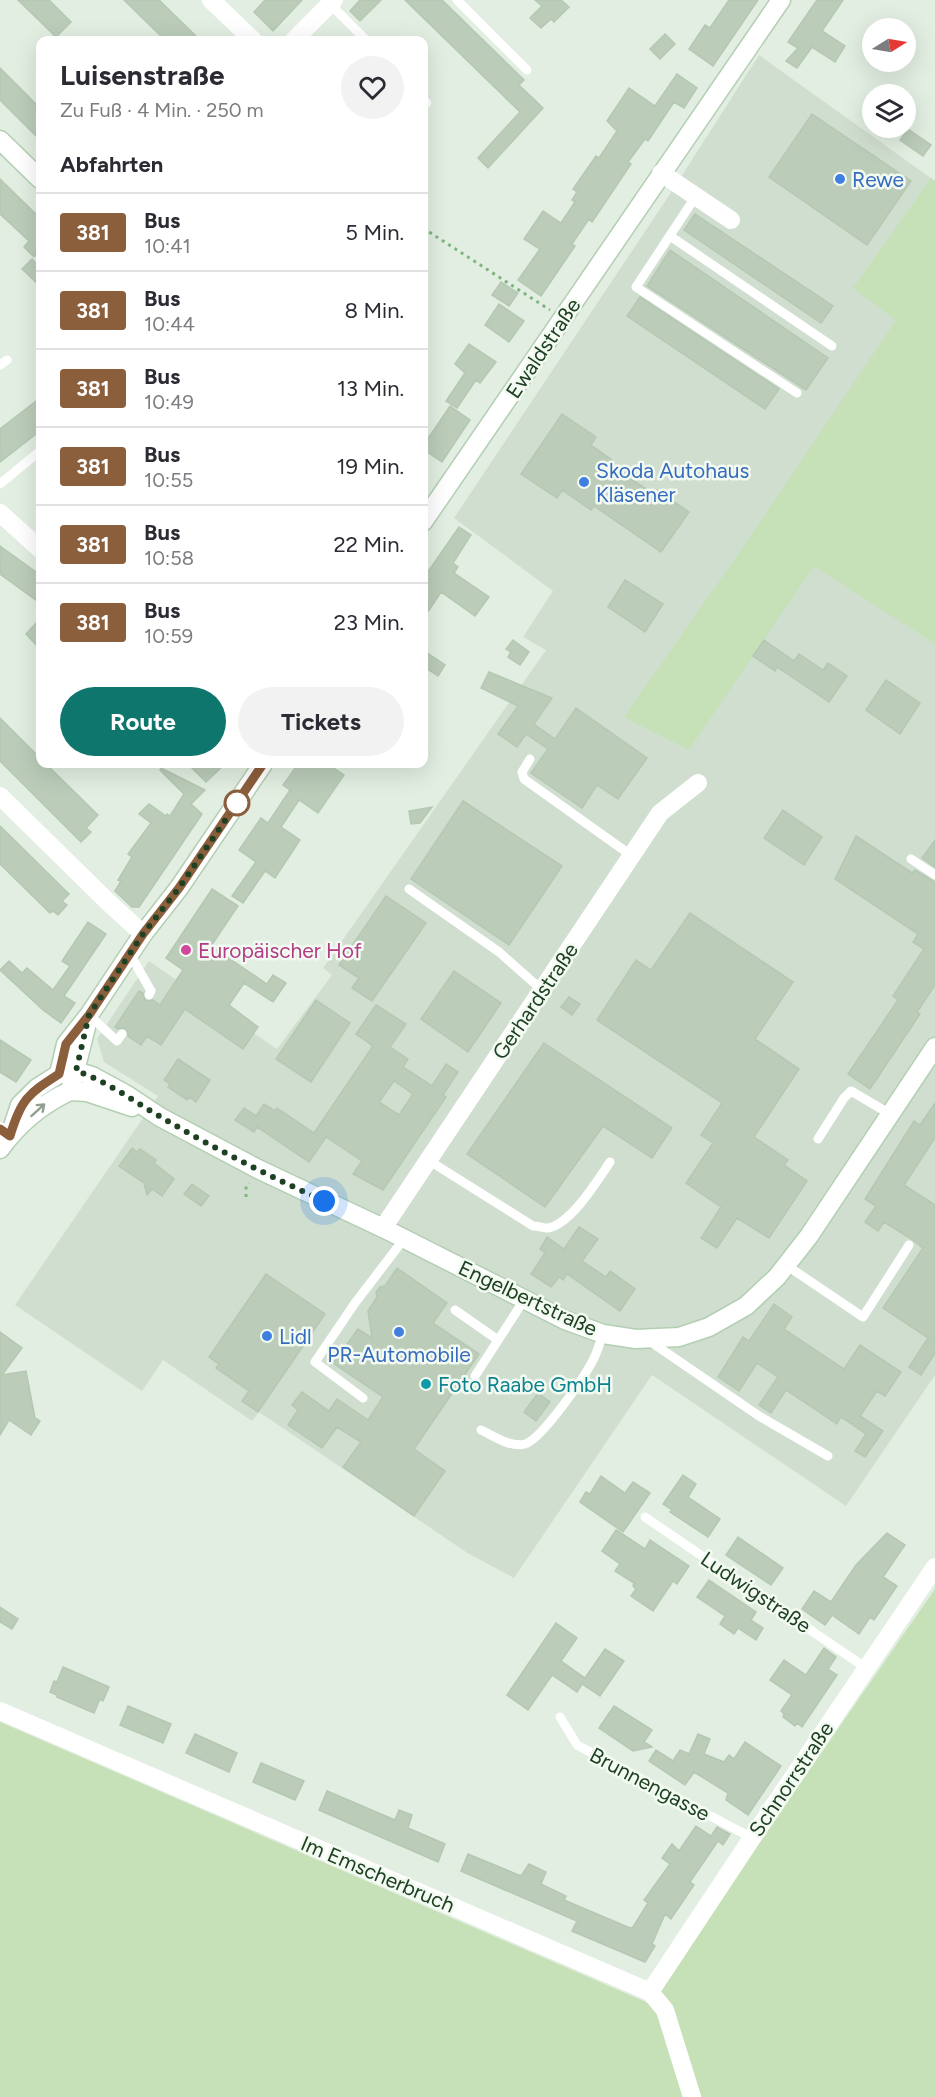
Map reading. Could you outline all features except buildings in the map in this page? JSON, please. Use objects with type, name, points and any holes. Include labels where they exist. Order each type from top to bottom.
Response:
[{"type":"street","points":[[211,0],[249,36]]},
{"type":"street","name":"Ewaldstraße","points":[[428,515],[781,0]]},
{"type":"street","points":[[298,36],[332,2]]},
{"type":"street","points":[[0,140],[36,175]]},
{"type":"street","points":[[662,173],[731,220]]},
{"type":"street","points":[[0,513],[36,545]]},
{"type":"street","points":[[3,1138],[47,1102],[70,1091],[66,1044],[89,1015],[143,934],[179,888],[260,768]]},
{"type":"street","name":"Gerhardstraße","points":[[382,1228],[660,813],[698,783]]},
{"type":"street","points":[[0,796],[143,934]]},
{"type":"street","name":"Engelbertstraße","points":[[68,1073],[92,1076],[127,1095],[160,1117],[565,1320],[603,1334],[646,1338],[679,1337],[709,1327],[746,1306],[777,1277],[808,1236],[935,1047]]},
{"type":"street","points":[[3,1138],[20,1105],[37,1088],[68,1073]]},
{"type":"street","name":"Engelbertstraße","points":[[70,1091],[87,1092],[160,1117]]},
{"type":"street","name":"Schnorrstraße","points":[[650,1992],[935,1567]]},
{"type":"street","name":"Im Emscherbruch","points":[[0,1711],[650,1992]]},
{"type":"street","points":[[650,1992],[665,2010],[692,2097]]},
{"type":"lane","points":[[457,0],[527,70]]},
{"type":"lane","points":[[332,2],[362,36]]},
{"type":"lane","points":[[696,196],[636,287],[797,393]]},
{"type":"lane","points":[[670,236],[832,346]]},
{"type":"lane","points":[[0,484],[36,454]]},
{"type":"lane","points":[[530,759],[522,772],[524,779],[632,856]]},
{"type":"lane","points":[[911,859],[935,875]]},
{"type":"lane","points":[[410,889],[499,952],[542,990]]},
{"type":"lane","points":[[130,954],[151,991],[148,995]]},
{"type":"lane","points":[[89,1015],[117,1041],[122,1034]]},
{"type":"lane","points":[[818,1139],[844,1098],[851,1091],[890,1114]]},
{"type":"lane","points":[[428,1160],[533,1226],[547,1228],[559,1223],[584,1200],[610,1162]]},
{"type":"lane","points":[[363,1398],[315,1362],[355,1303],[404,1239]]},
{"type":"lane","points":[[786,1265],[863,1317],[909,1245]]},
{"type":"lane","points":[[475,1376],[524,1300]]},
{"type":"lane","points":[[455,1310],[498,1340]]},
{"type":"lane","points":[[481,1430],[517,1445],[525,1444],[538,1436],[588,1369],[603,1334]]},
{"type":"lane","points":[[646,1338],[759,1416],[828,1456]]},
{"type":"lane","name":"Ludwigstraße","points":[[645,1517],[866,1668]]},
{"type":"lane","name":"Brunnengasse","points":[[560,1718],[577,1745],[752,1838]]},
{"type":"path","points":[[428,231],[563,319]]},
{"type":"shaded area","points":[[759,55],[862,129],[862,138],[875,138],[935,181],[935,1375],[846,1506],[652,1375],[514,1578],[469,1554],[259,1412],[252,1421],[163,1360],[142,1391],[15,1305],[158,1096],[104,1062],[97,1039],[149,961],[277,1049],[332,975],[323,968],[546,650],[523,637],[553,591],[454,518],[670,194]]},
{"type":"green space","points":[[931,178],[935,181],[935,644],[814,566],[689,750],[624,717],[748,540],[896,320],[853,288]]},
{"type":"green space","points":[[935,1589],[935,2097],[0,2097],[0,1722],[648,2003]]},
{"type":"bus line","name":"381","points":[[0,1129],[10,1136],[20,1105],[37,1088],[59,1074],[66,1044],[89,1015],[143,934],[179,888],[260,768]]},
{"type":"place","name":"Rewe","points":[[840,179]]},
{"type":"place","name":"Skoda Autohaus Kläsener","points":[[584,482]]},
{"type":"place","name":"Europäischer Hof","points":[[186,950]]},
{"type":"place","name":"PR-Automobile","points":[[399,1332]]},
{"type":"place","name":"Lidl","points":[[267,1336]]},
{"type":"place","name":"Foto Raabe GmbH","points":[[426,1384]]},
{"type":"route","points":[[237,803],[179,888],[143,934],[89,1015],[76,1071],[92,1076],[127,1095],[160,1117],[324,1201]]}]
